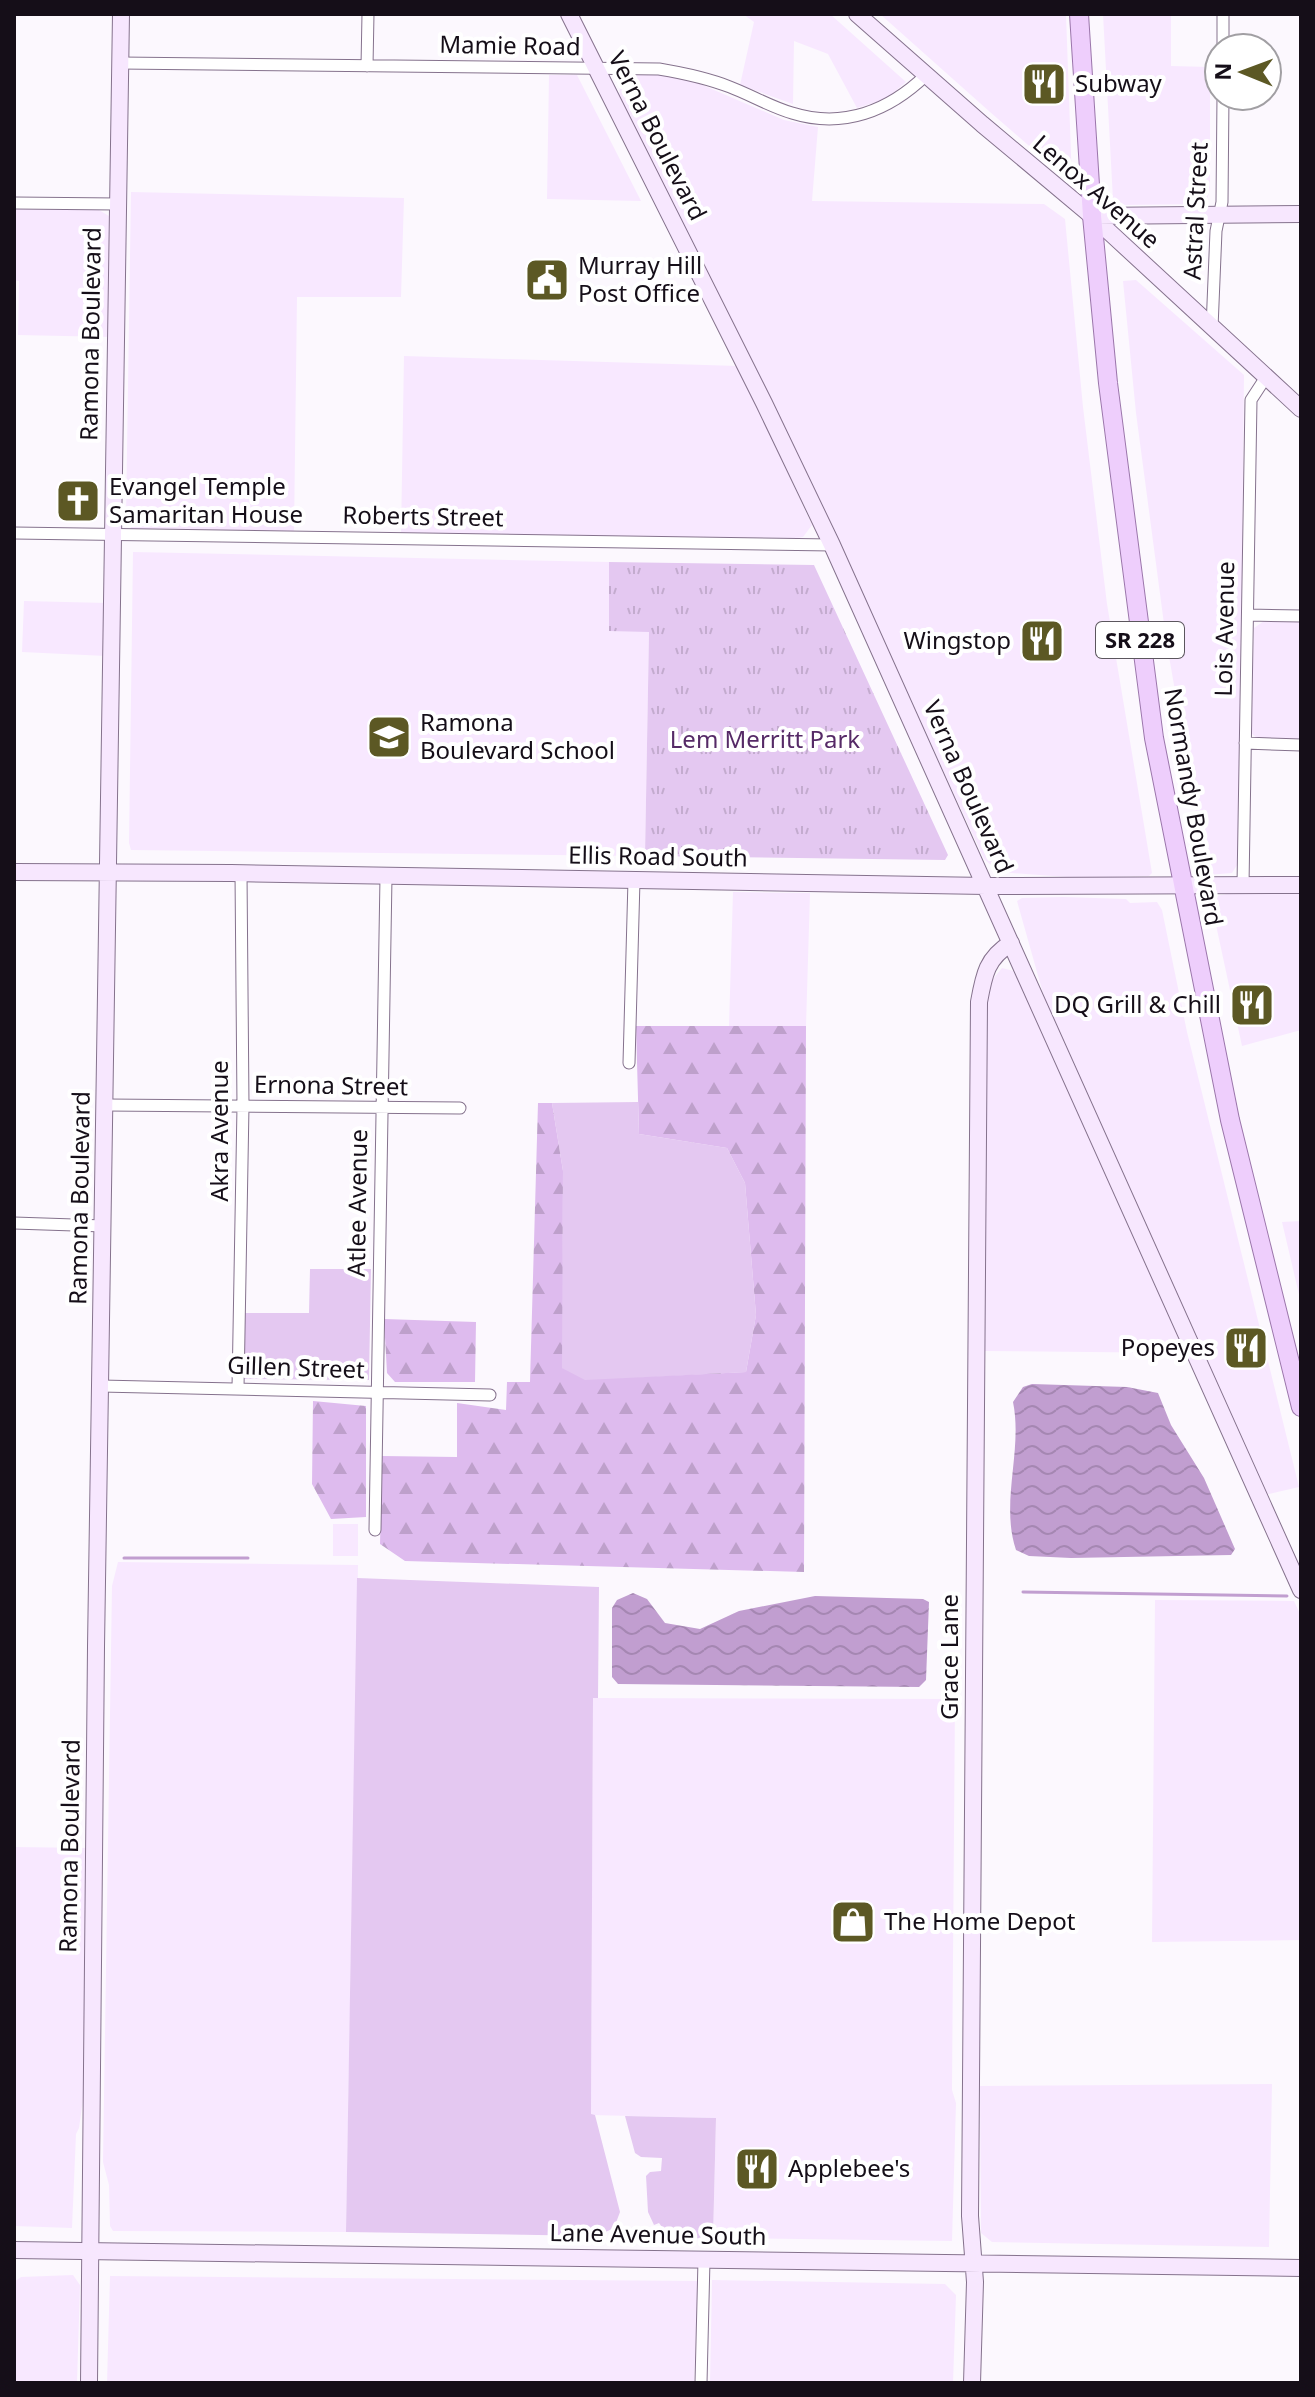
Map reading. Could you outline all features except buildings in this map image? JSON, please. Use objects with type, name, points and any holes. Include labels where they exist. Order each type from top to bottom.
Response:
[{"type":"main road","name":"Normandy Boulevard","points":[[1079,14],[1092,216],[1108,383],[1154,738],[1230,1120],[1301,1407]]},
{"type":"street","name":"Ramona Boulevard","points":[[89,2383],[121,14]]},
{"type":"street","points":[[367,66],[368,14]]},
{"type":"street","name":"Verna Boulevard","points":[[569,14],[832,545],[1294,1558],[1301,1590]]},
{"type":"street","name":"Lenox Avenue","points":[[857,14],[1092,216],[1301,409]]},
{"type":"street","name":"Mamie Road","points":[[120,63],[659,69],[703,77],[791,113],[829,120],[854,117],[888,105],[926,75]]},
{"type":"street","name":"Astral Street","points":[[1212,328],[1218,216],[1222,202],[1223,112]]},
{"type":"street","points":[[14,203],[117,204]]},
{"type":"street","points":[[1092,216],[1301,214]]},
{"type":"street","name":"Lois Avenue","points":[[1243,885],[1251,400],[1266,377]]},
{"type":"street","name":"Roberts Street","points":[[14,533],[832,545]]},
{"type":"street","points":[[1248,615],[1301,616]]},
{"type":"street","points":[[1245,743],[1301,745]]},
{"type":"street","name":"Ellis Road South","points":[[14,872],[986,886],[1301,885]]},
{"type":"street","name":"Akra Avenue","points":[[238,1388],[243,1106],[241,873]]},
{"type":"street","name":"Atlee Avenue","points":[[375,1530],[386,877]]},
{"type":"street","points":[[629,1063],[634,880]]},
{"type":"street","name":"Grace Lane","points":[[972,2383],[974,2265],[970,2216],[979,1002],[988,962],[1011,943]]},
{"type":"street","name":"Ernona Street","points":[[106,1105],[381,1110],[460,1108]]},
{"type":"street","points":[[14,1223],[104,1226]]},
{"type":"street","name":"Gillen Street","points":[[101,1386],[490,1395]]},
{"type":"street","name":"Lane Avenue South","points":[[14,2250],[1301,2268]]},
{"type":"street","points":[[701,2383],[704,2260]]},
{"type":"shaded area","points":[[743,14],[830,14],[906,82],[886,99],[857,108],[828,54],[794,41],[793,104],[740,85],[754,22]]},
{"type":"shaded area","points":[[880,14],[1066,14],[1072,183],[990,112]]},
{"type":"shaded area","points":[[1103,14],[1171,14],[1171,66],[1203,67],[1203,112],[1210,112],[1210,189],[1206,204],[1119,205],[1113,200]]},
{"type":"shaded area","points":[[658,73],[691,80],[784,120],[818,127],[812,201],[1044,204],[1065,219],[1083,407],[1107,604],[1152,873],[1149,876],[1080,878],[999,872],[984,859],[841,550],[619,97],[620,85],[634,75]]},
{"type":"shaded area","points":[[549,75],[577,75],[641,201],[547,199]]},
{"type":"shaded area","points":[[131,192],[404,198],[401,297],[297,297],[294,532],[132,530],[126,516]]},
{"type":"shaded area","points":[[14,209],[99,210],[109,216],[113,225],[111,337],[18,335],[19,281],[14,280]]},
{"type":"shaded area","points":[[1136,280],[1244,375],[1239,862],[1232,873],[1207,875],[1166,639],[1136,413],[1123,281]]},
{"type":"shaded area","points":[[404,356],[738,366],[812,525],[803,537],[797,538],[401,535]]},
{"type":"shaded area","name":"Ramona Boulevard School","points":[[133,552],[609,562],[609,631],[649,631],[645,856],[131,850]]},
{"type":"shaded area","points":[[24,601],[107,603],[106,656],[22,652]]},
{"type":"shaded area","points":[[1264,621],[1301,621],[1301,740],[1258,739],[1251,733],[1254,628]]},
{"type":"shaded area","points":[[1244,891],[1301,893],[1301,1030],[1242,1046],[1210,897]]},
{"type":"shaded area","points":[[733,892],[810,893],[806,1026],[729,1026]]},
{"type":"shaded area","points":[[1022,898],[1126,899],[1130,903],[1157,902],[1162,910],[1187,1032],[1299,1487],[1265,1495],[1046,1004],[1017,901]]},
{"type":"shaded area","points":[[1002,968],[1018,972],[1188,1353],[984,1351],[986,1000],[993,979]]},
{"type":"shaded area","points":[[1301,1221],[1301,1303],[1282,1222]]},
{"type":"shaded area","points":[[333,1524],[358,1524],[358,1556],[333,1556]]},
{"type":"shaded area","points":[[118,1562],[358,1565],[346,2232],[113,2231],[110,2226],[109,2185],[103,2162],[112,1586]]},
{"type":"shaded area","points":[[1155,1600],[1294,1601],[1301,1616],[1301,1940],[1152,1942]]},
{"type":"shaded area","points":[[593,1698],[955,1699],[952,2090],[956,2103],[952,2241],[713,2238],[716,2118],[591,2115]]},
{"type":"shaded area","points":[[14,1847],[88,1848],[84,2093],[76,2134],[72,2228],[14,2226]]},
{"type":"shaded area","points":[[1272,2084],[1269,2247],[992,2242],[981,2233],[980,2086]]},
{"type":"shaded area","points":[[73,2275],[80,2285],[77,2383],[14,2383],[14,2282],[21,2277]]},
{"type":"shaded area","points":[[110,2276],[698,2281],[694,2383],[107,2383]]},
{"type":"shaded area","points":[[712,2280],[945,2284],[956,2295],[953,2383],[710,2383]]},
{"type":"green space","name":"Lem Merritt Park","points":[[609,562],[814,565],[948,855],[945,860],[645,856],[649,632],[609,631]]},
{"type":"green space","points":[[636,1026],[806,1026],[804,1572],[405,1561],[380,1544],[382,1456],[457,1457],[457,1403],[506,1410],[507,1382],[530,1382],[538,1103],[552,1103],[563,1171],[562,1368],[585,1380],[746,1372],[756,1315],[745,1183],[727,1148],[639,1134]]},
{"type":"green space","points":[[638,1102],[639,1134],[727,1148],[745,1183],[756,1315],[746,1372],[584,1381],[561,1368],[563,1171],[552,1103]]},
{"type":"green space","points":[[310,1269],[371,1269],[369,1380],[245,1379],[244,1313],[309,1313]]},
{"type":"green space","points":[[384,1319],[476,1322],[475,1382],[395,1382],[387,1373]]},
{"type":"green space","points":[[313,1401],[366,1406],[366,1517],[331,1519],[312,1484]]},
{"type":"green space","points":[[357,1578],[599,1587],[598,1698],[593,1698],[591,2114],[595,2115],[620,2212],[614,2228],[597,2236],[346,2232]]},
{"type":"green space","points":[[625,2116],[716,2118],[713,2238],[677,2236],[659,2223],[654,2225],[648,2212],[646,2176],[650,2172],[661,2171],[662,2158],[641,2157],[635,2153]]},
{"type":"water","points":[[1032,1384],[1127,1387],[1158,1393],[1171,1425],[1204,1478],[1235,1549],[1231,1555],[1071,1558],[1029,1556],[1016,1550],[1010,1514],[1015,1439],[1013,1402],[1023,1387]]},
{"type":"water","points":[[633,1593],[647,1599],[665,1623],[700,1629],[739,1611],[815,1596],[923,1599],[929,1602],[926,1680],[919,1687],[618,1684],[612,1677],[612,1608],[617,1600]]},
{"type":"waterway","points":[[124,1558],[248,1558]]},
{"type":"waterway","points":[[1023,1592],[1287,1596]]},
{"type":"place","name":"Subway","points":[[1044,84]]},
{"type":"place","name":"Murray Hill Post Office","points":[[547,280]]},
{"type":"place","name":"Evangel Temple Samaritan House","points":[[78,501]]},
{"type":"place","name":"Wingstop","points":[[1042,641]]},
{"type":"place","name":"Ramona Boulevard School","points":[[389,737]]},
{"type":"place","name":"DQ Grill & Chill","points":[[1252,1005]]},
{"type":"place","name":"Popeyes","points":[[1246,1348]]},
{"type":"place","name":"The Home Depot","points":[[853,1922]]},
{"type":"place","name":"Applebee's","points":[[757,2169]]}]
